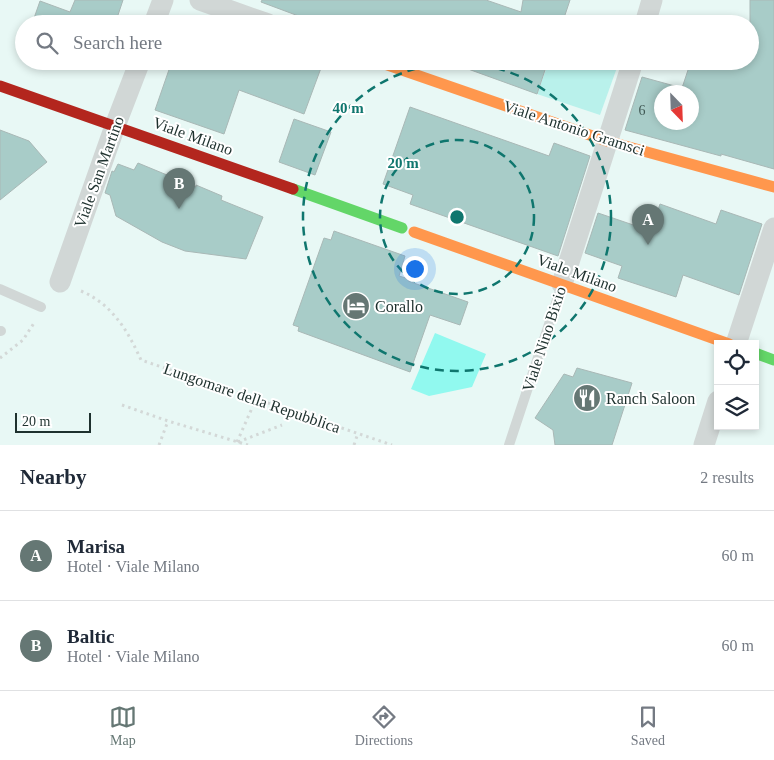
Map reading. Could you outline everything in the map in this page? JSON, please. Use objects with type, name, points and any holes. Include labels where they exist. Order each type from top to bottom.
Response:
[{"type":"street","points":[[157,15],[163,0]]},
{"type":"street","points":[[200,0],[242,15]]},
{"type":"street","points":[[648,15],[652,0]]},
{"type":"street","name":"Viale San Martino","points":[[60,282],[137,70]]},
{"type":"street","name":"Viale Antonio Gramsci","points":[[402,70],[607,141],[774,187]]},
{"type":"street","name":"Viale Nino Bixio","points":[[562,284],[630,70]]},
{"type":"street","name":"Viale Milano","points":[[0,86],[402,228]]},
{"type":"street","points":[[737,340],[774,228]]},
{"type":"street","name":"Viale Milano","points":[[414,232],[718,340]]},
{"type":"street","points":[[759,354],[774,360]]},
{"type":"street","points":[[704,445],[714,414]]},
{"type":"lane","name":"Viale Nino Bixio","points":[[509,445],[562,284]]},
{"type":"lane","points":[[0,289],[41,308]]},
{"type":"path","name":"Lungomare della Repubblica","points":[[60,282],[92,296],[114,314],[130,337],[141,360],[392,445]]},
{"type":"path","points":[[0,358],[23,340],[34,324],[41,308]]},
{"type":"path","points":[[237,442],[256,399]]},
{"type":"path","points":[[122,405],[168,422],[248,445]]},
{"type":"path","points":[[159,445],[168,422]]},
{"type":"path","points":[[237,442],[282,425]]},
{"type":"path","points":[[354,445],[358,433]]},
{"type":"shaded area","points":[[546,70],[616,70],[600,115],[537,94]]},
{"type":"water","points":[[435,333],[486,354],[472,387],[429,396],[411,389]]},
{"type":"building","points":[[75,0],[123,0],[118,15],[35,15],[40,1],[70,12]]},
{"type":"building","points":[[262,0],[486,0],[521,12],[523,0],[570,0],[565,15],[296,15],[261,2]]},
{"type":"building","points":[[750,0],[774,0],[774,169],[625,130],[642,77],[671,85],[654,85],[654,130],[699,130],[699,85],[683,85],[688,70],[759,70],[759,15],[750,15]]},
{"type":"building","points":[[169,70],[320,70],[304,114],[239,90],[224,134],[155,110]]},
{"type":"building","points":[[471,70],[545,70],[537,94]]},
{"type":"building","points":[[410,107],[549,156],[554,143],[590,156],[558,256],[410,204],[413,195],[383,184]]},
{"type":"building","points":[[294,119],[331,132],[315,175],[279,162]]},
{"type":"building","points":[[0,130],[29,141],[47,162],[0,200]]},
{"type":"building","points":[[138,163],[222,196],[221,200],[263,217],[246,259],[185,251],[162,242],[116,216],[110,195],[105,193],[112,171],[114,172],[118,164],[134,170]]},
{"type":"building","points":[[660,204],[716,224],[721,210],[762,224],[739,295],[683,275],[676,297],[618,278],[622,266],[585,253],[598,213],[651,231]]},
{"type":"building","points":[[334,231],[405,256],[399,276],[409,279],[408,281],[468,302],[460,325],[430,315],[410,372],[298,331],[299,327],[293,325],[324,238],[331,240]]},
{"type":"building","name":"Ranch Saloon","points":[[577,368],[632,383],[612,445],[555,445],[553,430],[535,418],[564,374],[573,377]]},
{"type":"traffic: fast","points":[[293,189],[402,228]]},
{"type":"traffic: fast","points":[[759,354],[774,360]]},
{"type":"traffic: slow","points":[[402,70],[607,141],[774,187]]},
{"type":"traffic: slow","points":[[414,232],[718,340]]},
{"type":"traffic: jam","points":[[0,86],[293,189]]},
{"type":"place","name":"Baltic","points":[[179,209]]},
{"type":"place","name":"Marisa","points":[[648,245]]},
{"type":"place","name":"Corallo","points":[[356,306]]},
{"type":"place","name":"Ranch Saloon","points":[[587,398]]}]
